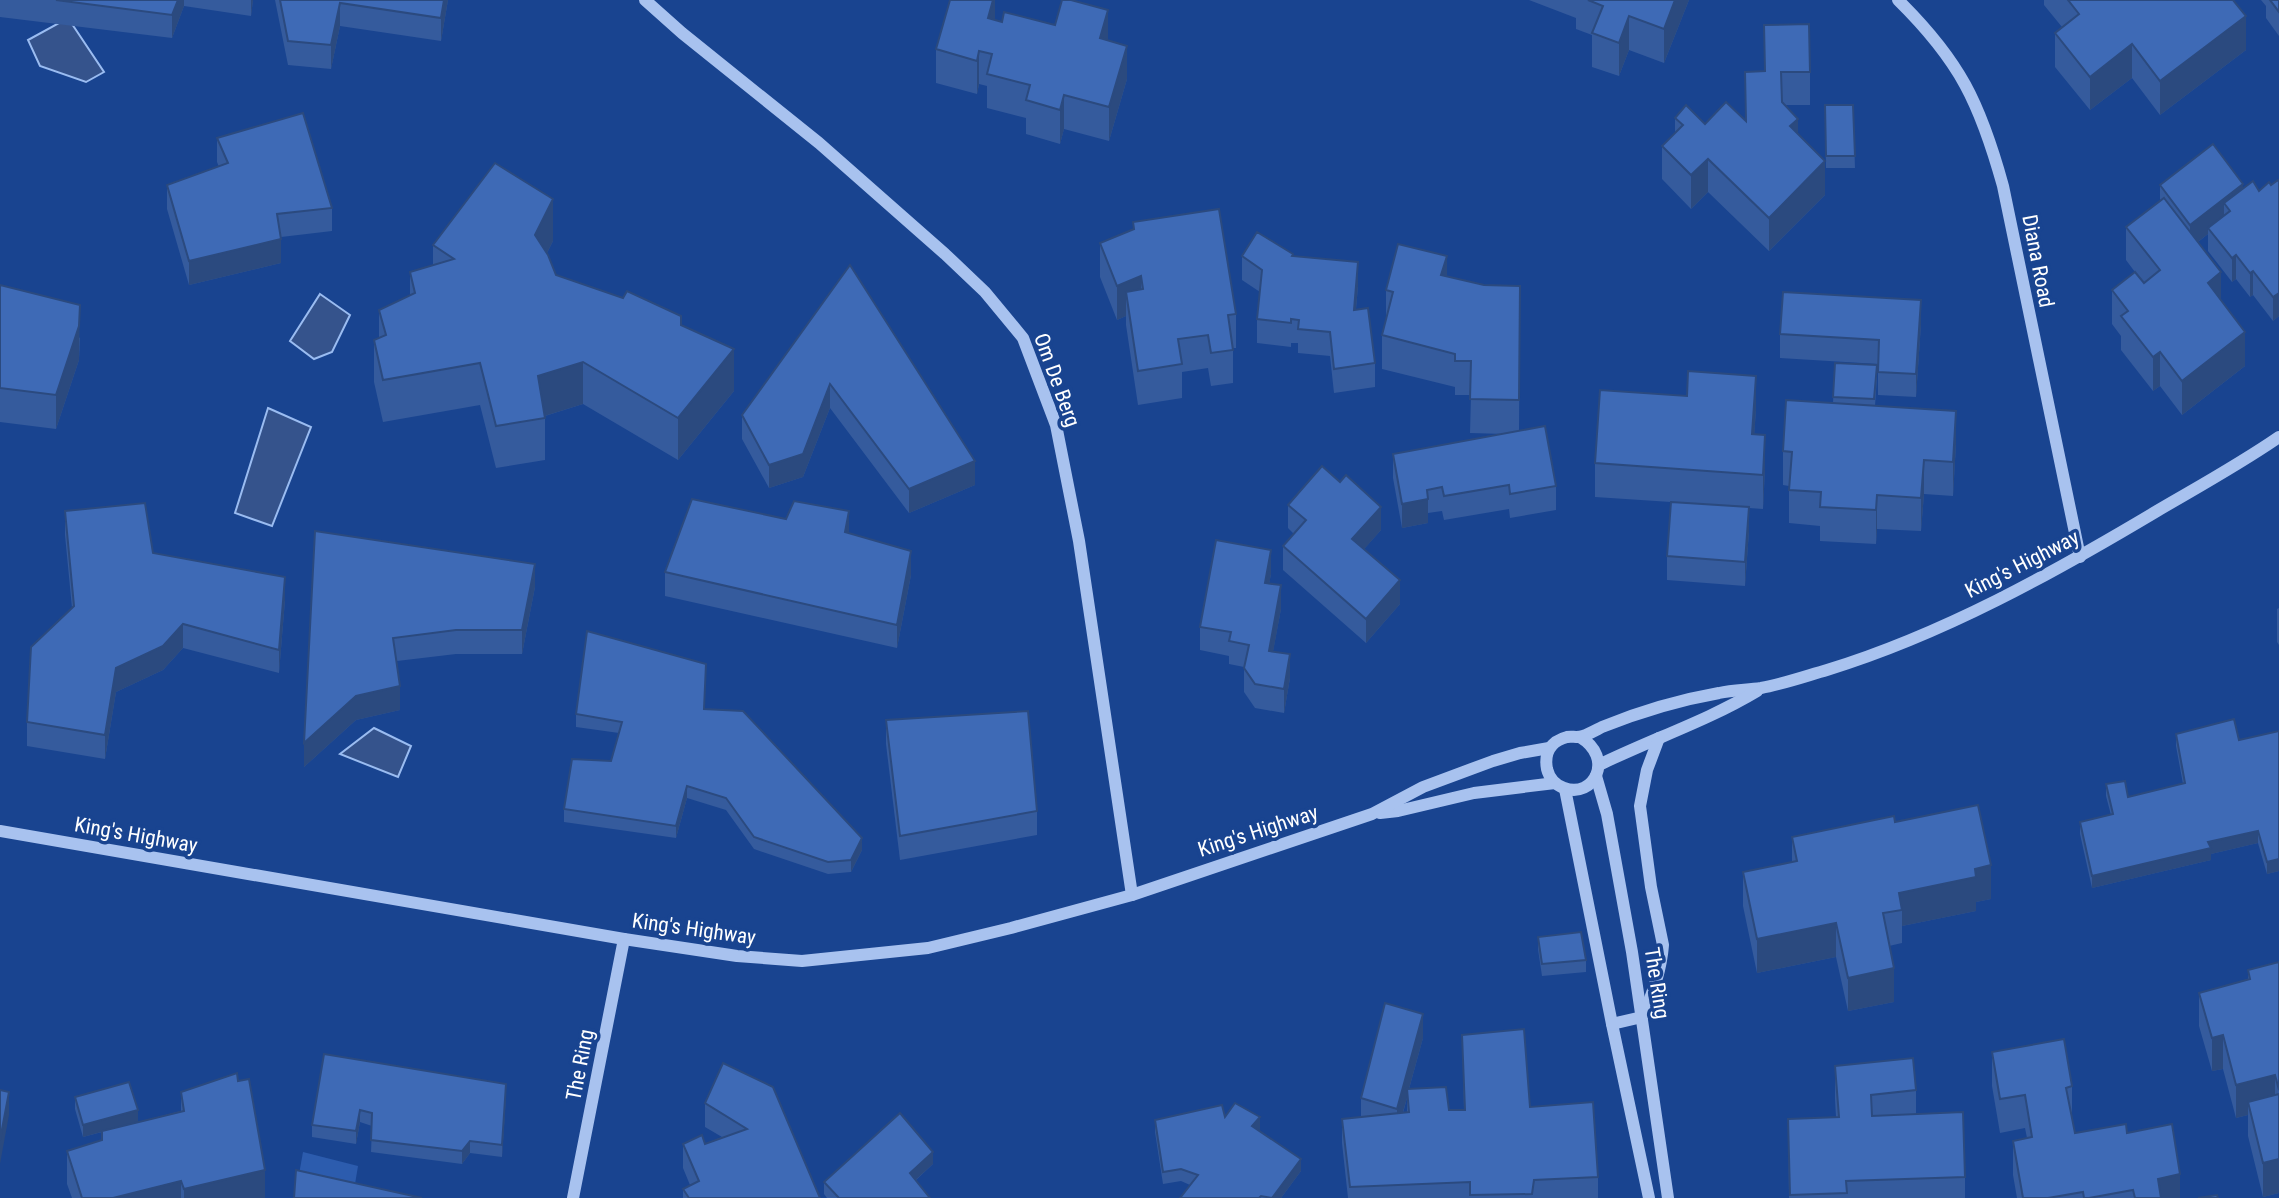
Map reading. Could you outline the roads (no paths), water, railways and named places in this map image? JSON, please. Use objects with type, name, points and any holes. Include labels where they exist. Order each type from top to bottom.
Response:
[{"type":"street","name":"Om De Berg","points":[[645,0],[818,143],[945,254],[1010,318],[1023,338],[1048,398],[1064,464],[1079,541],[1132,895]]},
{"type":"street","name":"Diana Road","points":[[1898,0],[1928,30],[1960,73],[1988,132],[2003,186],[2080,557]]},
{"type":"street","name":"King's Highway","points":[[1580,737],[1617,721],[1681,701],[1763,687],[1829,669],[1963,616],[2080,557],[2279,437]]},
{"type":"street","name":"King's Highway","points":[[1598,771],[1659,738],[1731,707],[1763,687]]},
{"type":"street","points":[[1560,786],[1577,789],[1588,785],[1598,771],[1597,753],[1591,743],[1580,737],[1568,737],[1558,741],[1549,748],[1546,762],[1548,773],[1560,786],[1649,1198]]},
{"type":"street","points":[[1612,1024],[1642,1017],[1658,978],[1663,945],[1651,887],[1640,806],[1647,769],[1659,738]]},
{"type":"street","name":"King's Highway","points":[[0,831],[624,939],[737,956],[802,961],[928,948],[1132,895],[1372,814],[1423,787],[1485,764],[1520,752],[1549,748]]},
{"type":"street","name":"The Ring","points":[[1598,771],[1620,879],[1668,1198]]},
{"type":"street","name":"King's Highway","points":[[1372,814],[1398,811],[1474,793],[1560,786]]},
{"type":"street","name":"The Ring","points":[[573,1198],[624,939]]}]
